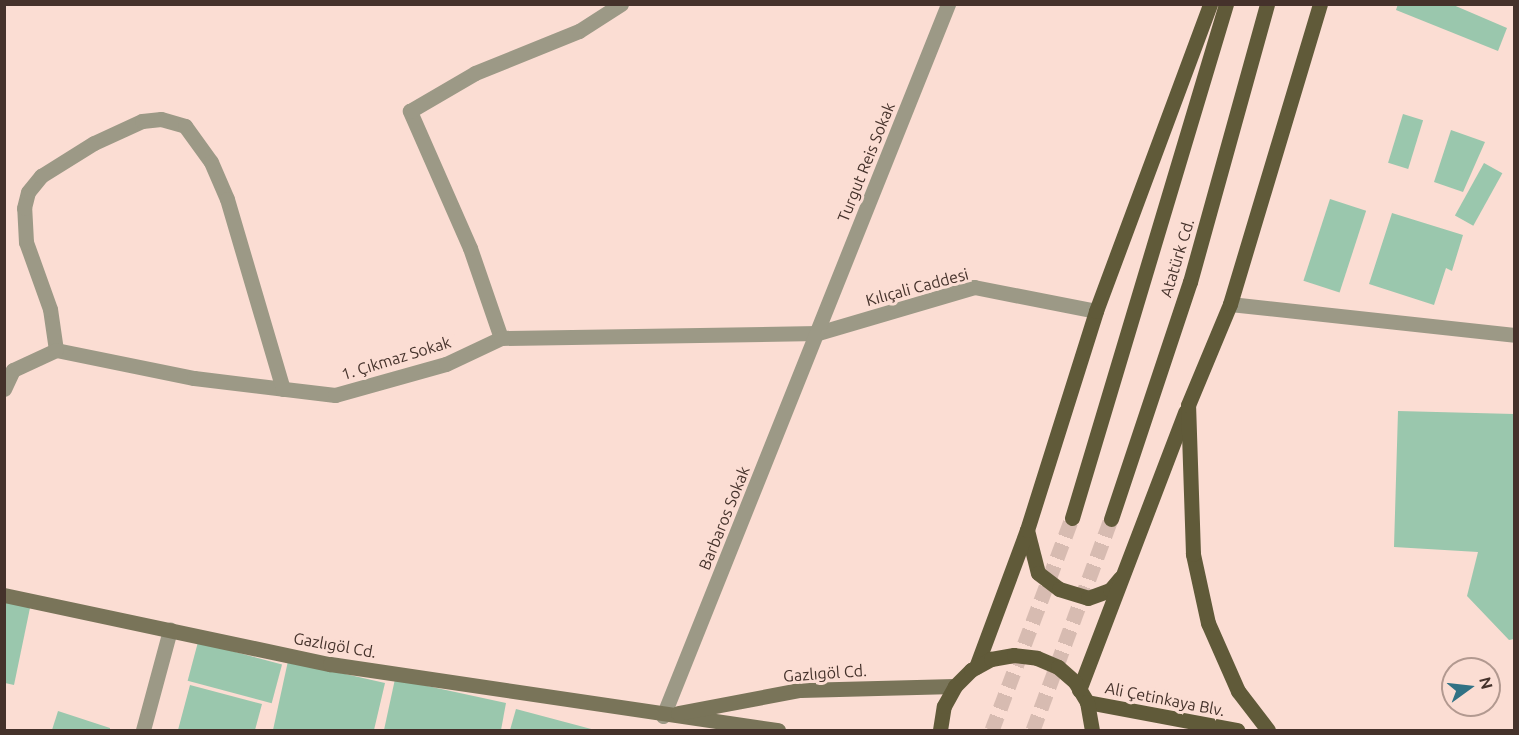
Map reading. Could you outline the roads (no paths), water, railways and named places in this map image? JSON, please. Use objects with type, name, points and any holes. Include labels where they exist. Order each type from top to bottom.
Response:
[{"type":"main road","points":[[976,667],[1027,530],[1096,311],[1210,4]]},
{"type":"main road","name":"Atatürk Cd.","points":[[1072,518],[1226,4]]},
{"type":"main road","name":"Atatürk Cd.","points":[[1111,519],[1190,282],[1267,4]]},
{"type":"main road","points":[[1083,696],[1125,572],[1188,405],[1230,304],[1320,4]]},
{"type":"main road","points":[[1188,405],[1193,554],[1208,623],[1238,691],[1268,730]]},
{"type":"main road","points":[[1027,530],[1038,573],[1059,589],[1088,598],[1110,590],[1125,572]]},
{"type":"main road","points":[[940,730],[944,706],[955,686],[976,667],[1014,655],[1036,658],[1058,667],[1083,696],[1092,730]]},
{"type":"main road","name":"Ali Çetinkaya Blv.","points":[[1083,696],[1237,730]]},
{"type":"street","points":[[501,338],[458,218],[410,111],[475,73],[579,32],[621,4]]},
{"type":"street","name":"Turgut Reis Sokak","points":[[818,333],[948,4]]},
{"type":"street","points":[[4,389],[13,370],[56,350],[50,309],[26,242],[24,208],[28,192],[41,176],[94,143],[142,121],[161,119],[185,126],[211,162],[227,199],[283,389]]},
{"type":"street","name":"Kılıçali Caddesi","points":[[818,333],[974,287],[1096,311]]},
{"type":"street","points":[[1230,304],[1515,334]]},
{"type":"street","name":"1. Çıkmaz Sokak","points":[[56,350],[194,378],[335,395],[446,364],[501,338],[818,333]]},
{"type":"street","name":"Barbaros Sokak","points":[[663,716],[818,333]]},
{"type":"street","name":"Gazlıgöl Cd.","points":[[4,596],[330,664],[663,716],[778,730]]},
{"type":"street","points":[[143,730],[170,630]]},
{"type":"street","name":"Gazlıgöl Cd.","points":[[663,716],[800,690],[955,686]]},
{"type":"tunnel","points":[[992,730],[1072,518]]},
{"type":"tunnel","points":[[1033,730],[1111,519]]}]
